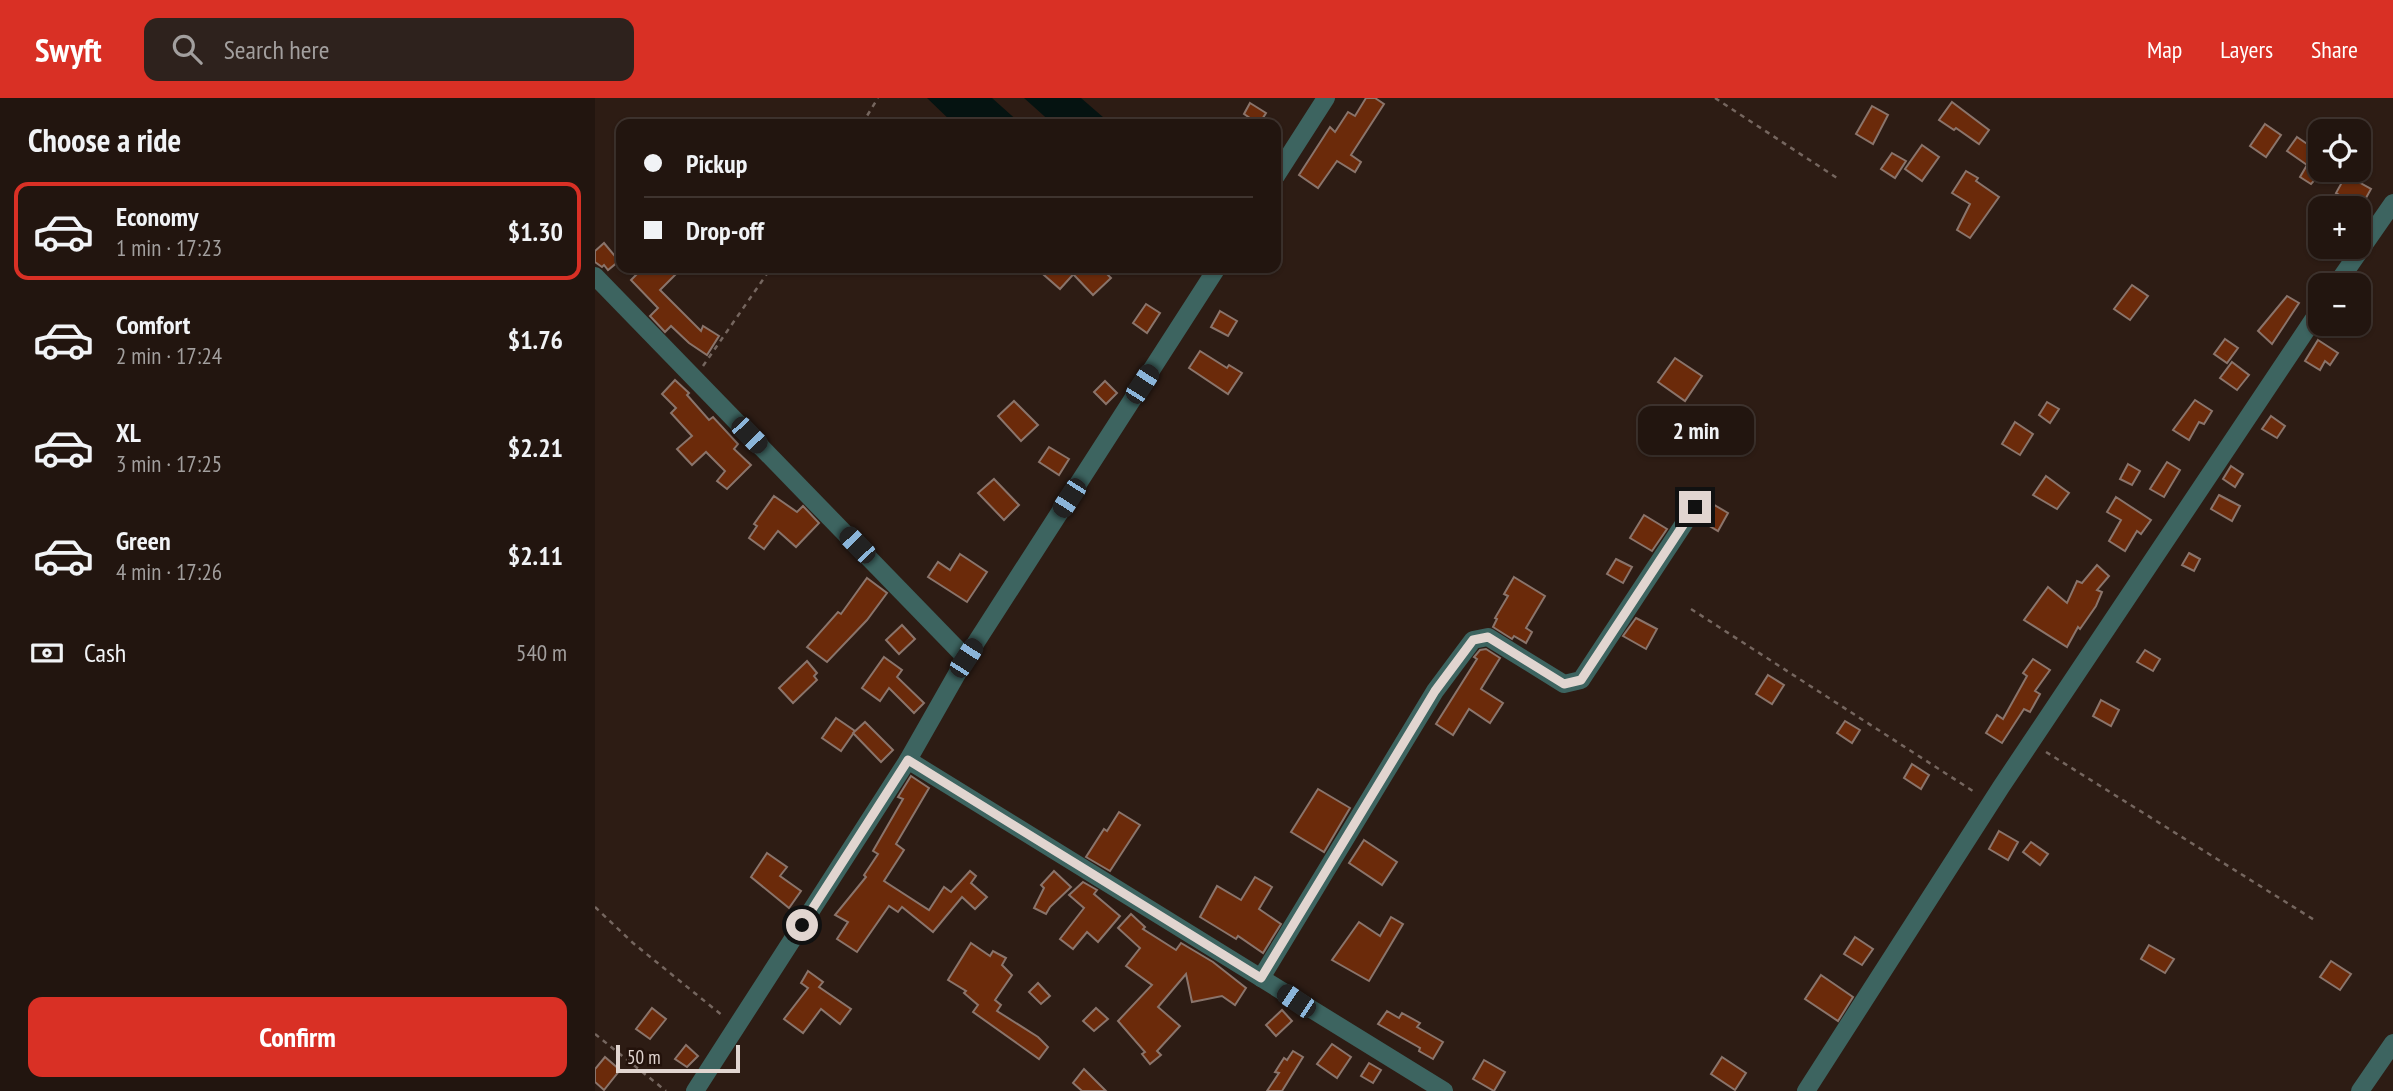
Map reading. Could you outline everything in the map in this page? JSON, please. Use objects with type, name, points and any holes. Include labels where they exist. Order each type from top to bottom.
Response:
[{"type":"street","points":[[1281,168],[1325,98]]},
{"type":"street","points":[[2344,273],[2393,203]]},
{"type":"street","points":[[695,1091],[908,760],[966,658],[1214,273]]},
{"type":"street","points":[[595,276],[966,658]]},
{"type":"street","points":[[1806,1091],[2031,742],[2308,327]]},
{"type":"street","points":[[1261,978],[1435,691],[1473,640],[1488,637],[1564,684],[1581,680],[1695,507]]},
{"type":"street","points":[[908,760],[1444,1091]]},
{"type":"street","points":[[2360,1091],[2393,1042]]},
{"type":"path","points":[[865,119],[878,98]]},
{"type":"path","points":[[1715,98],[1840,180]]},
{"type":"path","points":[[695,378],[768,273]]},
{"type":"path","points":[[1691,609],[1991,803]]},
{"type":"path","points":[[2031,742],[2316,921]]},
{"type":"path","points":[[595,907],[633,943],[737,1026]]},
{"type":"path","points":[[595,1034],[666,1091]]},
{"type":"shaded area","points":[[927,98],[992,98],[1015,119],[949,119]]},
{"type":"shaded area","points":[[1024,98],[1081,98],[1105,119],[1047,119]]},
{"type":"building","points":[[1366,98],[1375,98],[1384,104],[1351,155],[1361,162],[1355,172],[1337,161],[1318,188],[1299,175],[1330,127],[1335,132],[1348,112],[1355,116]]},
{"type":"building","points":[[1952,102],[1989,130],[1979,144],[1939,120]]},
{"type":"building","points":[[1250,103],[1266,113],[1262,119],[1252,119],[1244,114]]},
{"type":"building","points":[[1872,106],[1888,115],[1873,144],[1856,134]]},
{"type":"building","points":[[2265,124],[2281,135],[2266,157],[2250,146]]},
{"type":"building","points":[[2297,137],[2308,145],[2308,182],[2313,182],[2311,184],[2300,177],[2307,165],[2287,151]]},
{"type":"building","points":[[1922,145],[1939,157],[1922,181],[1905,169]]},
{"type":"building","points":[[1892,153],[1906,161],[1895,178],[1881,169]]},
{"type":"building","points":[[1966,171],[1999,197],[1970,238],[1957,230],[1970,204],[1952,193]]},
{"type":"building","points":[[2342,182],[2358,182],[2371,189],[2367,196],[2341,196],[2336,193]]},
{"type":"building","points":[[604,243],[616,257],[616,263],[608,270],[604,265],[602,267],[595,262],[595,251]]},
{"type":"building","points":[[638,273],[677,273],[660,290],[701,331],[703,326],[719,336],[707,355],[671,326],[665,332],[650,316],[658,308],[631,280]]},
{"type":"building","points":[[1042,273],[1074,273],[1060,289]]},
{"type":"building","points":[[1106,273],[1111,278],[1093,295],[1074,275]]},
{"type":"building","points":[[2132,285],[2148,296],[2130,320],[2114,309]]},
{"type":"building","points":[[2287,296],[2299,303],[2272,344],[2258,331]]},
{"type":"building","points":[[1146,304],[1160,313],[1147,333],[1133,323]]},
{"type":"building","points":[[1220,311],[1237,321],[1228,336],[1211,327]]},
{"type":"building","points":[[2225,339],[2238,348],[2227,363],[2214,354]]},
{"type":"building","points":[[2318,340],[2338,353],[2330,365],[2325,361],[2320,370],[2305,361]]},
{"type":"building","points":[[1200,351],[1227,368],[1229,365],[1242,373],[1228,394],[1189,368]]},
{"type":"building","points":[[1675,358],[1702,376],[1685,401],[1658,382]]},
{"type":"building","points":[[2232,362],[2249,375],[2237,390],[2220,378]]},
{"type":"building","points":[[675,380],[689,393],[687,395],[709,420],[713,417],[738,444],[734,449],[751,465],[727,489],[717,481],[725,471],[706,452],[692,465],[677,449],[692,436],[671,413],[676,408],[662,394]]},
{"type":"building","points":[[1105,381],[1117,393],[1106,404],[1094,392]]},
{"type":"building","points":[[2195,400],[2212,411],[2204,424],[2199,422],[2189,440],[2173,430]]},
{"type":"building","points":[[1014,401],[1038,425],[1021,441],[998,416]]},
{"type":"building","points":[[2047,402],[2059,409],[2050,423],[2039,415]]},
{"type":"building","points":[[2271,416],[2285,426],[2277,438],[2262,429]]},
{"type":"building","points":[[2015,422],[2033,434],[2020,455],[2002,444]]},
{"type":"building","points":[[1049,447],[1069,459],[1059,475],[1039,462]]},
{"type":"building","points":[[2167,462],[2180,470],[2164,497],[2150,489]]},
{"type":"building","points":[[2128,464],[2140,471],[2132,485],[2120,479]]},
{"type":"building","points":[[2231,466],[2243,474],[2235,487],[2223,479]]},
{"type":"building","points":[[2046,476],[2069,493],[2057,509],[2033,495]]},
{"type":"building","points":[[994,479],[1019,505],[1004,520],[978,493]]},
{"type":"building","points":[[2219,495],[2240,506],[2232,521],[2211,509]]},
{"type":"building","points":[[774,496],[797,512],[803,506],[819,523],[796,547],[778,531],[764,549],[749,538],[757,526],[754,524]]},
{"type":"building","points":[[2116,497],[2151,520],[2141,534],[2137,531],[2125,551],[2109,541],[2121,520],[2107,512]]},
{"type":"building","points":[[1711,503],[1728,513],[1718,531],[1701,521]]},
{"type":"building","points":[[1644,515],[1667,529],[1652,551],[1630,538]]},
{"type":"building","points":[[2189,553],[2200,559],[2194,571],[2182,565]]},
{"type":"building","points":[[960,554],[987,572],[967,602],[928,577],[938,562],[950,570]]},
{"type":"building","points":[[1616,559],[1632,567],[1623,583],[1607,574]]},
{"type":"building","points":[[2097,565],[2109,576],[2097,590],[2102,592],[2096,606],[2080,629],[2078,627],[2067,647],[2024,620],[2048,587],[2067,603],[2077,581],[2082,583]]},
{"type":"building","points":[[1514,577],[1545,596],[1526,628],[1532,632],[1526,643],[1514,636],[1512,639],[1493,627],[1497,619],[1495,618],[1508,596],[1504,594]]},
{"type":"building","points":[[867,578],[887,593],[867,620],[827,662],[807,647],[838,612],[841,614]]},
{"type":"building","points":[[1636,618],[1657,629],[1646,649],[1623,636]]},
{"type":"building","points":[[902,625],[915,639],[899,654],[886,640]]},
{"type":"building","points":[[1486,649],[1500,658],[1481,689],[1503,703],[1490,723],[1469,709],[1453,735],[1436,724],[1477,659],[1474,657],[1480,650]]},
{"type":"building","points":[[2145,650],[2160,659],[2153,671],[2137,662]]},
{"type":"building","points":[[884,657],[902,670],[897,677],[924,703],[914,713],[889,688],[880,701],[862,688]]},
{"type":"building","points":[[2033,659],[2050,670],[2035,691],[2040,694],[2030,712],[2024,709],[2002,743],[1986,733],[1997,715],[2003,719],[2027,676],[2023,673]]},
{"type":"building","points":[[807,661],[817,673],[814,676],[817,680],[793,703],[779,688]]},
{"type":"building","points":[[1768,675],[1784,685],[1772,704],[1756,694]]},
{"type":"building","points":[[2101,700],[2119,710],[2111,726],[2093,716]]},
{"type":"building","points":[[836,718],[855,731],[841,751],[822,738]]},
{"type":"building","points":[[1845,721],[1860,730],[1852,743],[1837,733]]},
{"type":"building","points":[[865,722],[893,750],[881,762],[853,733]]},
{"type":"building","points":[[1912,764],[1929,775],[1921,789],[1904,778]]},
{"type":"building","points":[[911,776],[929,788],[896,844],[904,850],[884,881],[929,910],[944,887],[951,892],[970,871],[976,876],[971,883],[987,897],[975,909],[962,897],[933,932],[902,907],[898,912],[889,906],[857,952],[837,939],[848,922],[835,915],[866,877],[864,875],[878,854],[873,851],[903,799],[898,797]]},
{"type":"building","points":[[1318,789],[1350,808],[1324,852],[1291,832]]},
{"type":"building","points":[[1119,812],[1140,825],[1110,871],[1086,857]]},
{"type":"building","points":[[1999,831],[2018,842],[2008,860],[1989,849]]},
{"type":"building","points":[[1364,840],[1397,862],[1382,885],[1349,863]]},
{"type":"building","points":[[2031,842],[2048,854],[2040,865],[2023,852]]},
{"type":"building","points":[[767,853],[787,867],[780,876],[801,891],[789,908],[751,877]]},
{"type":"building","points":[[1054,871],[1071,887],[1046,914],[1034,908],[1044,888],[1041,885]]},
{"type":"building","points":[[1255,877],[1272,887],[1259,909],[1281,924],[1263,953],[1238,936],[1236,939],[1200,917],[1217,886],[1241,900]]},
{"type":"building","points":[[1083,882],[1097,890],[1094,894],[1120,916],[1098,942],[1087,932],[1073,949],[1060,939],[1084,908],[1069,895]]},
{"type":"building","points":[[1131,914],[1145,927],[1143,929],[1176,950],[1181,943],[1213,962],[1246,988],[1235,1005],[1222,996],[1192,1002],[1186,974],[1158,1007],[1180,1026],[1157,1051],[1161,1055],[1150,1064],[1142,1054],[1145,1052],[1118,1021],[1152,985],[1126,966],[1140,948],[1118,928]]},
{"type":"building","points":[[1391,917],[1403,924],[1369,981],[1332,960],[1359,922],[1380,936]]},
{"type":"building","points":[[1855,937],[1873,949],[1862,965],[1844,954]]},
{"type":"building","points":[[971,943],[990,956],[993,951],[1006,958],[1002,965],[1012,975],[995,1000],[1001,1005],[997,1011],[1038,1037],[1048,1047],[1039,1059],[973,1012],[978,1005],[964,993],[966,991],[948,980]]},
{"type":"building","points":[[2149,945],[2174,959],[2165,973],[2141,959]]},
{"type":"building","points":[[2331,961],[2351,974],[2340,990],[2320,977]]},
{"type":"building","points":[[808,971],[823,982],[819,987],[851,1009],[840,1024],[821,1009],[803,1033],[784,1019],[808,988],[801,983]]},
{"type":"building","points":[[1821,975],[1853,997],[1838,1021],[1805,999]]},
{"type":"building","points":[[1038,983],[1050,996],[1041,1004],[1029,992]]},
{"type":"building","points":[[652,1008],[666,1019],[650,1039],[636,1029]]},
{"type":"building","points":[[1096,1008],[1108,1019],[1094,1031],[1083,1021]]},
{"type":"building","points":[[1282,1010],[1292,1021],[1276,1036],[1266,1025]]},
{"type":"building","points":[[1387,1011],[1399,1018],[1402,1013],[1420,1023],[1417,1027],[1443,1042],[1433,1059],[1419,1051],[1420,1048],[1378,1024]]},
{"type":"building","points":[[1332,1044],[1351,1057],[1337,1078],[1317,1064]]},
{"type":"building","points":[[686,1045],[698,1056],[687,1067],[675,1059]]},
{"type":"building","points":[[1293,1051],[1303,1057],[1282,1091],[1267,1091],[1279,1073],[1275,1072],[1284,1058],[1287,1060]]},
{"type":"building","points":[[605,1057],[620,1070],[604,1090],[595,1082],[595,1069]]},
{"type":"building","points":[[1722,1057],[1746,1073],[1735,1090],[1711,1074]]},
{"type":"building","points":[[1484,1060],[1505,1072],[1494,1091],[1473,1079]]},
{"type":"building","points":[[1369,1063],[1381,1070],[1373,1083],[1361,1076]]},
{"type":"building","points":[[1084,1069],[1106,1091],[1082,1091],[1073,1083]]},
{"type":"route","points":[[802,925],[908,760],[1261,978],[1435,691],[1473,640],[1488,637],[1564,684],[1581,680],[1695,507]]}]
